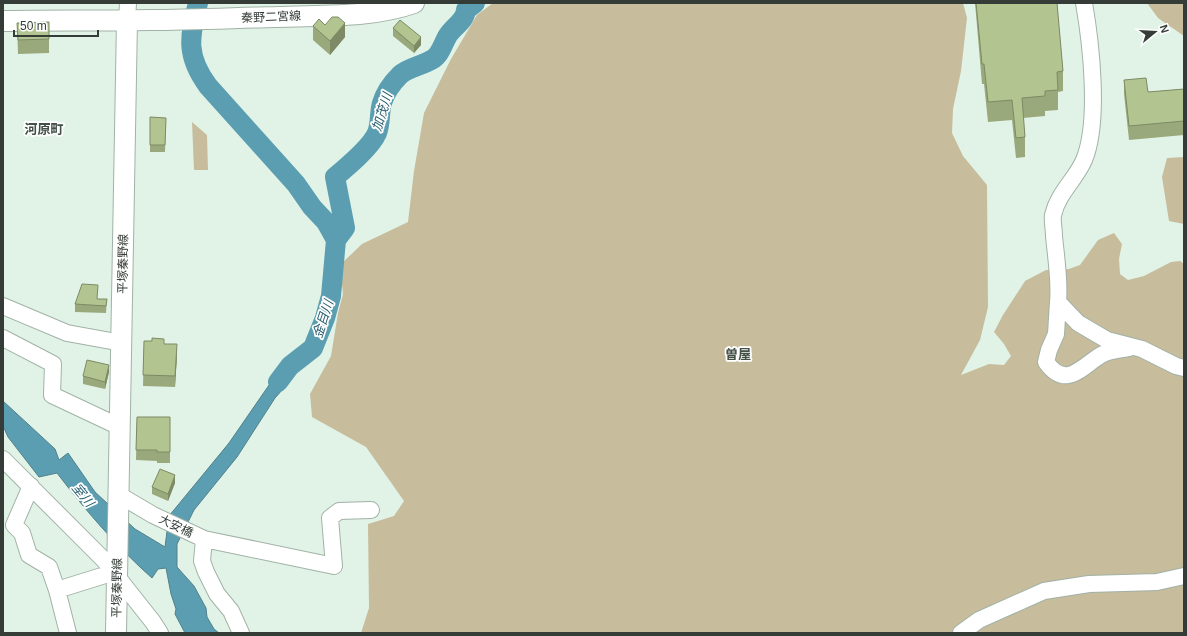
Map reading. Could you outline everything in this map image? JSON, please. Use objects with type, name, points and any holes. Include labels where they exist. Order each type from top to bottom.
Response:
[{"type":"main road","name":"秦野二宮線","points":[[128,12],[154,20],[329,15],[393,9],[414,3]]},
{"type":"main road","points":[[3,21],[128,12]]},
{"type":"main road","name":"平塚秦野線","points":[[116,633],[116,570],[119,500],[128,12]]},
{"type":"street","points":[[1084,3],[1091,63],[1091,131],[1084,160],[1077,173],[1063,191],[1053,215],[1058,302],[1056,334],[1049,350],[1046,362],[1052,370],[1058,374],[1070,375],[1080,371],[1101,355],[1110,351],[1134,348]]},
{"type":"street","points":[[1058,302],[1078,323],[1107,340],[1142,349],[1176,366],[1184,368]]},
{"type":"street","points":[[3,306],[67,333],[122,343]]},
{"type":"street","points":[[3,338],[53,364],[52,395],[120,427]]},
{"type":"street","points":[[3,459],[104,560],[116,570],[160,633]]},
{"type":"street","points":[[31,486],[14,525],[22,533],[29,555],[49,567],[57,590],[68,633]]},
{"type":"street","name":"大安橋","points":[[119,500],[202,538],[334,566],[330,518],[339,511],[370,510]]},
{"type":"street","points":[[202,538],[202,561],[206,572],[217,594],[231,610],[240,633]]},
{"type":"street","points":[[57,590],[105,575],[116,570]]},
{"type":"street","points":[[961,633],[978,620],[1044,591],[1089,584],[1157,582],[1184,576]]},
{"type":"shaded area","points":[[493,3],[963,3],[967,18],[961,71],[953,109],[952,133],[963,156],[987,185],[988,307],[980,340],[961,375],[989,364],[1004,365],[1011,356],[1004,344],[994,332],[1025,281],[1046,270],[1069,269],[1080,265],[1098,240],[1114,233],[1122,244],[1119,259],[1120,274],[1128,280],[1144,276],[1171,262],[1180,261],[1184,264],[1184,633],[361,633],[369,608],[368,524],[394,516],[404,501],[366,447],[312,417],[310,394],[331,356],[338,313],[343,294],[340,265],[362,244],[408,222],[414,171],[424,113],[451,59],[477,15]]},
{"type":"shaded area","points":[[1147,3],[1184,3],[1184,36],[1158,18]]},
{"type":"shaded area","points":[[192,122],[207,135],[208,170],[194,170]]},
{"type":"shaded area","points":[[1184,157],[1184,224],[1169,221],[1162,177],[1167,158]]},
{"type":"water","name":"室川","points":[[297,359],[283,389],[275,398],[237,457],[194,510],[177,544],[177,567],[194,586],[206,608],[207,617],[214,629],[219,633],[185,633],[175,614],[176,609],[171,594],[166,568],[158,569],[152,578],[126,554],[102,528],[57,473],[39,477],[8,437],[3,426],[3,401],[55,449],[59,460],[68,453],[95,492],[135,529],[165,547],[169,516],[229,443],[285,362]]},
{"type":"building","points":[[976,3],[1057,3],[1063,71],[1057,72],[1058,90],[1045,91],[1045,96],[1022,98],[1025,137],[1016,138],[1012,100],[988,102],[984,64],[982,64]]},
{"type":"building","points":[[332,17],[338,17],[345,23],[330,41],[313,26],[319,19],[325,25]]},
{"type":"building","points":[[400,20],[421,37],[414,46],[393,28]]},
{"type":"building","points":[[49,22],[49,39],[18,40],[17,23]]},
{"type":"building","points":[[1146,78],[1148,92],[1184,89],[1184,121],[1129,126],[1124,80]]},
{"type":"building","points":[[150,117],[166,118],[165,145],[150,145]]},
{"type":"building","points":[[82,284],[98,285],[97,299],[107,299],[106,306],[75,304]]},
{"type":"building","points":[[152,338],[164,339],[164,344],[177,344],[175,376],[143,375],[144,341],[152,341]]},
{"type":"building","points":[[87,360],[109,365],[105,382],[83,376]]},
{"type":"building","points":[[137,417],[170,417],[170,452],[157,452],[157,450],[136,450]]},
{"type":"building","points":[[160,469],[175,475],[168,494],[152,487]]},
{"type":"waterway","name":"金目川","points":[[198,3],[191,37],[191,46],[196,65],[201,75],[208,86],[296,184],[312,207],[326,222],[336,240],[331,296],[325,318],[313,348],[290,366],[278,382]]},
{"type":"waterway","name":"加茂川","points":[[336,240],[345,228],[335,177],[358,156],[374,138],[380,122],[383,99],[394,81],[404,72],[435,57],[449,33],[463,18],[466,10],[475,3]]},
{"type":"district","name":"河原町","points":[[44,129]]},
{"type":"district","name":"曽屋","points":[[738,354]]}]
